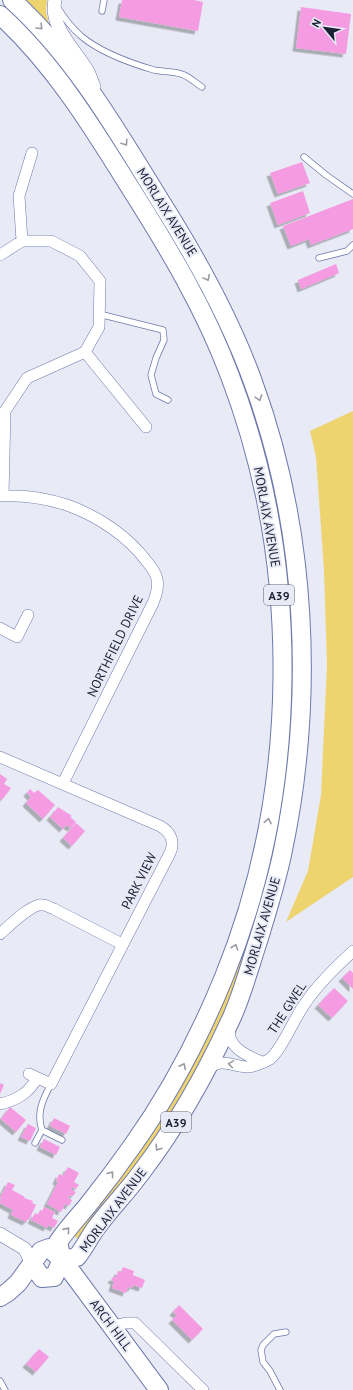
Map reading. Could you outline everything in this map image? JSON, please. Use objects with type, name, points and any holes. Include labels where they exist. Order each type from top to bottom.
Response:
[{"type":"highway","name":"MORLAIX AVENUE","points":[[0,15],[31,46],[55,76],[106,150],[180,269],[204,314],[219,348],[244,415],[260,473],[277,572],[282,642],[283,670],[280,731],[273,796],[256,878],[231,958],[214,1001],[178,1075],[118,1166],[58,1242],[62,1260],[77,1257],[81,1253],[85,1244],[141,1173],[177,1120],[203,1075],[232,1016],[245,985],[269,905],[283,850],[295,781],[300,722],[302,644],[296,561],[284,487],[253,380],[222,307],[186,241],[109,119],[73,66],[47,35],[12,0]]},
{"type":"highway","points":[[0,1297],[18,1283],[32,1264],[42,1278],[54,1277],[62,1260]]},
{"type":"highway","name":"ARCH HILL","points":[[62,1260],[113,1326],[159,1390]]},
{"type":"street","points":[[54,1],[54,15],[59,27],[87,71],[109,119]]},
{"type":"street","points":[[22,241],[19,196],[32,153]]},
{"type":"street","points":[[0,255],[22,241],[51,242],[80,256],[100,281],[98,327],[85,352],[27,378],[5,411],[1,496]]},
{"type":"street","points":[[85,352],[146,427]]},
{"type":"street","name":"NORTHFIELD DRIVE","points":[[1,496],[26,497],[54,501],[97,519],[133,545],[153,571],[157,581],[157,592],[153,603],[63,783]]},
{"type":"street","points":[[0,628],[17,637],[28,615]]},
{"type":"street","name":"PARK VIEW","points":[[0,757],[160,826],[167,831],[171,838],[172,846],[170,853],[51,1084]]},
{"type":"street","points":[[0,934],[31,909],[42,905],[54,909],[122,944]]},
{"type":"street","name":"THE GWEL","points":[[203,1075],[208,1069],[220,1063],[248,1067],[254,1066],[272,1057],[304,1004],[320,984],[353,951]]},
{"type":"street","points":[[232,1016],[229,1030],[230,1038],[234,1045],[245,1054],[262,1062]]},
{"type":"street","points":[[0,1104],[27,1092],[33,1076],[51,1084]]},
{"type":"street","points":[[0,1234],[25,1249],[32,1264]]},
{"type":"street","points":[[113,1326],[126,1323],[135,1323],[203,1390]]},
{"type":"lane","points":[[102,11],[104,0]]},
{"type":"lane","points":[[54,1],[72,27],[90,43],[144,67],[186,76],[202,87]]},
{"type":"lane","points":[[304,157],[353,194]]},
{"type":"lane","points":[[319,258],[347,251],[353,245]]},
{"type":"lane","points":[[99,314],[163,330],[164,340],[156,358],[151,375],[156,394],[168,400]]},
{"type":"lane","points":[[35,1143],[42,1130],[40,1123],[40,1108],[51,1084]]},
{"type":"lane","points":[[42,1130],[62,1140]]},
{"type":"lane","points":[[280,1390],[270,1371],[263,1362],[261,1350],[263,1345],[274,1334],[286,1332]]},
{"type":"lane","points":[[0,1381],[5,1390]]},
{"type":"shaded area","points":[[23,0],[47,0],[46,12],[50,28]]},
{"type":"shaded area","points":[[353,411],[353,877],[286,922],[308,871],[321,795],[327,665],[324,570],[316,457],[310,431]]},
{"type":"shaded area","points":[[258,420],[287,540],[296,681],[279,844],[242,973],[217,1032],[165,1127],[80,1240],[74,1236],[138,1153],[162,1119],[185,1080],[226,994],[251,926],[287,749],[253,424]]},
{"type":"building","points":[[122,0],[194,0],[203,2],[198,31],[119,17]]},
{"type":"building","points":[[301,7],[351,14],[346,54],[296,48]]},
{"type":"building","points":[[302,162],[310,183],[278,194],[270,173]]},
{"type":"building","points":[[303,191],[310,213],[278,225],[270,203]]},
{"type":"building","points":[[353,199],[353,229],[311,245],[309,239],[291,246],[283,226]]},
{"type":"building","points":[[336,264],[339,273],[301,289],[298,280]]},
{"type":"building","points":[[0,774],[7,779],[4,784],[11,788],[2,800],[0,798]]},
{"type":"building","points":[[30,789],[34,793],[38,790],[55,805],[43,819],[26,803],[31,797],[27,793]]},
{"type":"building","points":[[58,807],[72,816],[70,817],[76,822],[71,828],[66,825],[63,829],[50,817]]},
{"type":"building","points":[[76,823],[85,831],[72,846],[63,838]]},
{"type":"building","points":[[350,970],[353,973],[353,989],[342,978]]},
{"type":"building","points":[[334,988],[348,1001],[332,1018],[318,1005]]},
{"type":"building","points":[[0,1083],[4,1085],[0,1094]]},
{"type":"building","points":[[10,1107],[26,1120],[16,1132],[1,1119]]},
{"type":"building","points":[[54,1118],[70,1126],[66,1134],[50,1126]]},
{"type":"building","points":[[28,1124],[36,1128],[30,1141],[21,1137]]},
{"type":"building","points":[[44,1139],[60,1147],[56,1155],[40,1147]]},
{"type":"building","points":[[68,1167],[79,1173],[74,1182],[79,1185],[76,1189],[72,1187],[72,1190],[76,1192],[73,1196],[70,1195],[68,1198],[72,1200],[69,1206],[65,1204],[61,1212],[47,1204],[58,1182],[56,1181],[59,1174],[63,1176]]},
{"type":"building","points":[[8,1182],[15,1185],[12,1190],[25,1197],[24,1198],[33,1201],[32,1203],[36,1205],[29,1220],[28,1219],[26,1222],[11,1215],[13,1210],[0,1203],[0,1198]]},
{"type":"building","points":[[44,1207],[55,1212],[52,1218],[58,1221],[54,1228],[48,1225],[47,1228],[31,1220],[35,1213],[38,1215],[40,1210],[42,1211]]},
{"type":"building","points":[[123,1267],[134,1271],[133,1275],[145,1280],[142,1288],[133,1285],[132,1288],[128,1287],[126,1293],[112,1288],[114,1281],[111,1280],[113,1277],[116,1277],[118,1271],[121,1272]]},
{"type":"building","points":[[179,1305],[203,1329],[192,1340],[172,1320],[177,1315],[173,1312]]},
{"type":"building","points":[[39,1349],[49,1357],[36,1372],[26,1364]]}]
